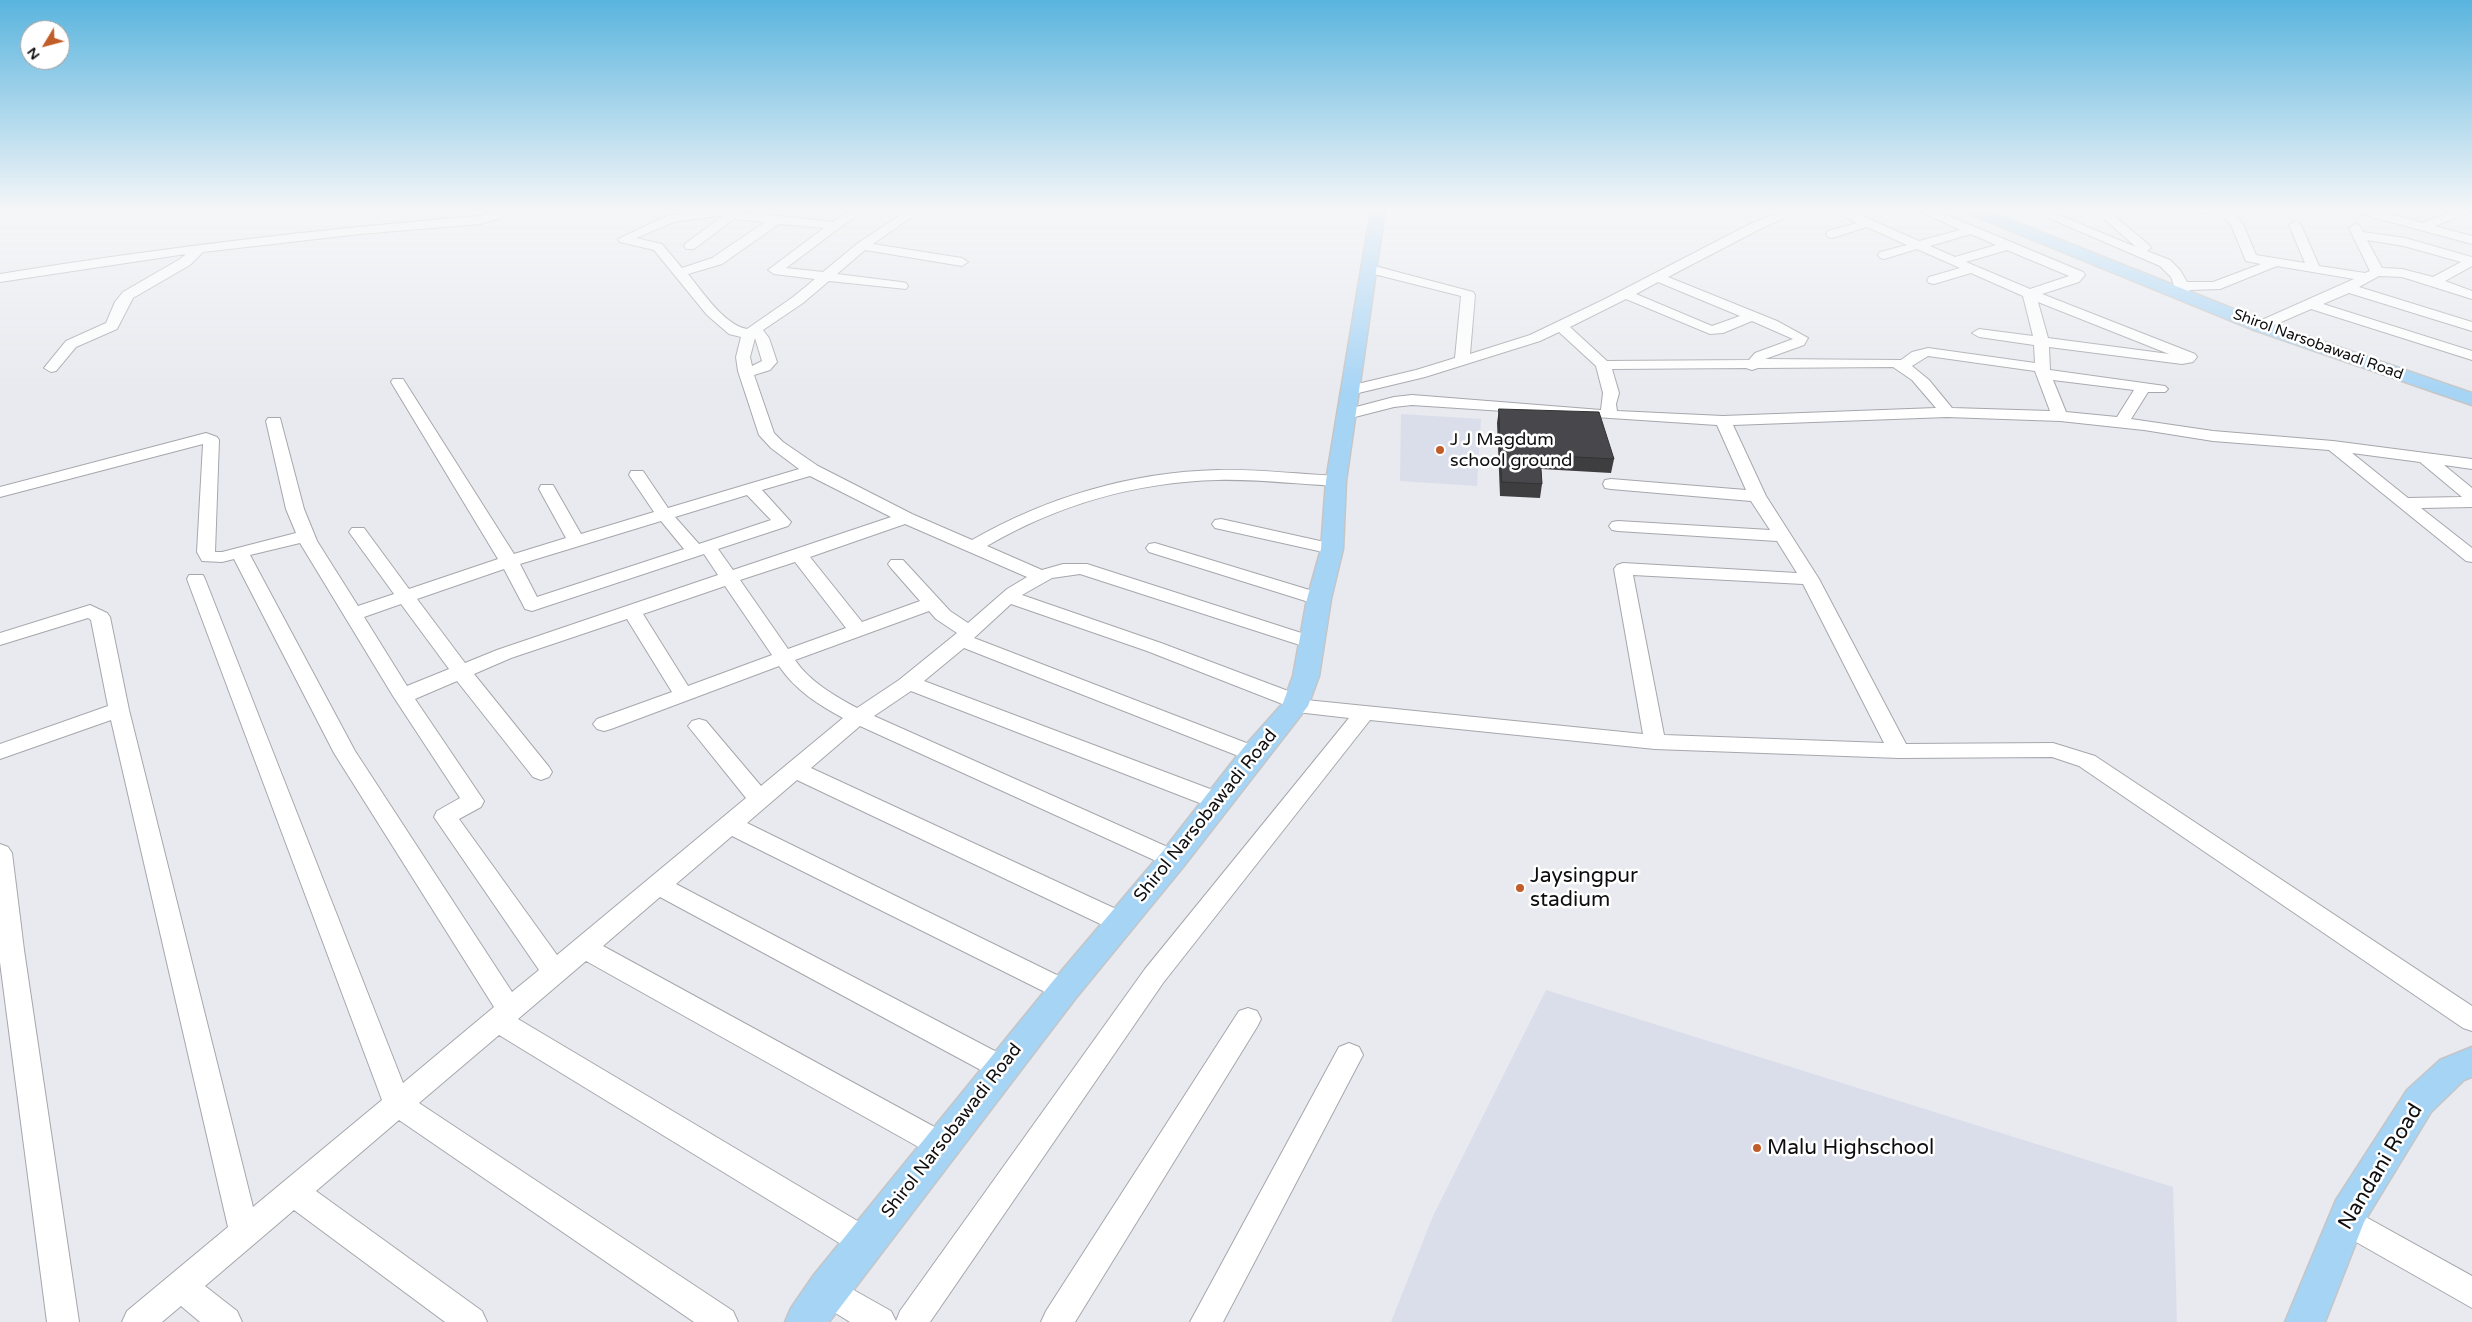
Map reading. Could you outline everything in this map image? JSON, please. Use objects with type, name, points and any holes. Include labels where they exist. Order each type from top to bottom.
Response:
[{"type":"main road","name":"Shirol Narsobawadi Road","points":[[805,1322],[864,1242],[1002,1068],[1173,859],[1254,754],[1296,704],[1313,643],[1319,599],[1332,549],[1336,481],[1371,271]]},
{"type":"main road","name":"Shirol Narsobawadi Road","points":[[2132,271],[2183,290],[2260,326],[2472,399]]},
{"type":"main road","name":"Nandani Road","points":[[2305,1322],[2346,1220],[2420,1101],[2452,1070],[2472,1062]]},
{"type":"street","points":[[0,278],[50,271]]},
{"type":"street","points":[[51,368],[71,344],[112,326],[122,302],[128,295],[169,271]]},
{"type":"street","points":[[685,271],[678,273],[712,312],[734,331],[752,331],[798,300],[832,271]]},
{"type":"street","points":[[780,271],[901,286]]},
{"type":"street","points":[[1378,271],[1466,293],[1462,361]]},
{"type":"street","points":[[1348,402],[1462,361],[1535,338],[1669,271]]},
{"type":"street","points":[[1934,280],[1966,271]]},
{"type":"street","points":[[1976,271],[2029,294],[2190,357],[2182,360],[1980,332]]},
{"type":"street","points":[[2029,294],[2074,279],[2078,275],[2068,271]]},
{"type":"street","points":[[2175,271],[2183,290],[2214,286],[2252,271]]},
{"type":"street","points":[[2331,271],[2373,275],[2402,273],[2472,295]]},
{"type":"street","points":[[2371,271],[2373,275]]},
{"type":"street","points":[[2432,281],[2438,280],[2455,271]]},
{"type":"street","points":[[2260,326],[2348,288],[2373,275]]},
{"type":"street","points":[[1657,277],[1752,316],[1801,340],[1760,356],[1752,366]]},
{"type":"street","points":[[2348,288],[2471,325]]},
{"type":"street","points":[[1625,294],[1710,330],[1718,330],[1752,316]]},
{"type":"street","points":[[2029,294],[2041,340],[2042,371],[2060,416]]},
{"type":"street","points":[[2310,304],[2472,356]]},
{"type":"street","points":[[1560,325],[1603,365],[1611,393],[1608,404],[1610,415]]},
{"type":"street","points":[[752,331],[744,357],[746,373],[767,435],[793,459],[906,518],[1042,576]]},
{"type":"street","points":[[746,373],[765,366],[770,362],[762,338],[752,331]]},
{"type":"street","points":[[1904,365],[1917,355],[1928,352],[2160,389]]},
{"type":"street","points":[[1603,365],[1752,366],[1895,363],[1904,365],[1947,412]]},
{"type":"street","points":[[398,382],[509,561],[532,605],[782,522],[750,488]]},
{"type":"street","points":[[2121,423],[2142,386]]},
{"type":"street","points":[[1348,402],[1412,400],[1610,415],[1724,421],[1947,412],[2060,416],[2213,436],[2333,446],[2472,464]]},
{"type":"street","points":[[274,421],[295,509],[306,536],[403,696],[473,802],[445,817],[555,972]]},
{"type":"street","points":[[1724,421],[1757,496],[1810,579],[1899,751]]},
{"type":"street","points":[[0,492],[194,440],[209,439],[211,440],[206,556],[214,558],[306,536]]},
{"type":"street","points":[[2333,446],[2472,557]]},
{"type":"street","points":[[2425,458],[2472,497]]},
{"type":"street","points":[[354,614],[509,561],[812,470]]},
{"type":"street","points":[[637,475],[664,514],[702,549],[729,578],[793,672],[824,699],[858,717],[1173,859]]},
{"type":"street","points":[[972,546],[1002,528],[1062,505],[1102,491],[1158,480],[1218,475],[1336,481]]},
{"type":"street","points":[[1612,484],[1757,496]]},
{"type":"street","points":[[547,489],[576,541]]},
{"type":"street","points":[[2403,503],[2472,502]]},
{"type":"street","points":[[403,696],[504,654],[906,518]]},
{"type":"street","points":[[1221,524],[1332,549]]},
{"type":"street","points":[[1618,526],[1782,536]]},
{"type":"street","points":[[358,532],[461,672],[541,772]]},
{"type":"street","points":[[1156,548],[1319,599]]},
{"type":"street","points":[[239,552],[346,753],[504,1015],[864,1242]]},
{"type":"street","points":[[799,555],[858,630]]},
{"type":"street","points":[[896,564],[964,636],[1254,754]]},
{"type":"street","points":[[138,1322],[858,717],[910,683],[1009,597],[1042,576],[1066,568],[1081,568],[1313,643]]},
{"type":"street","points":[[1655,742],[1623,569],[1810,579]]},
{"type":"street","points":[[196,579],[397,1104],[722,1322]]},
{"type":"street","points":[[1009,597],[1154,647],[1296,704],[1365,713],[1655,742],[1899,751],[2053,750],[2087,761],[2472,1020]]},
{"type":"street","points":[[604,724],[932,603]]},
{"type":"street","points":[[631,610],[684,695]]},
{"type":"street","points":[[0,638],[90,611],[100,617],[119,710],[244,1233]]},
{"type":"street","points":[[910,683],[1218,801]]},
{"type":"street","points":[[0,752],[119,710]]},
{"type":"street","points":[[911,1322],[1154,976],[1365,713]]},
{"type":"street","points":[[700,726],[760,800]]},
{"type":"street","points":[[795,770],[1120,922]]},
{"type":"street","points":[[730,825],[1064,990]]},
{"type":"street","points":[[0,853],[6,952],[64,1322]]},
{"type":"street","points":[[658,885],[1002,1068]]},
{"type":"street","points":[[584,948],[941,1146]]},
{"type":"street","points":[[1057,1322],[1248,1019]]},
{"type":"street","points":[[1206,1322],[1349,1055]]},
{"type":"street","points":[[293,1192],[471,1322]]},
{"type":"street","points":[[2346,1220],[2472,1293]]},
{"type":"street","points":[[181,1286],[226,1322]]},
{"type":"street","points":[[827,1290],[880,1322]]},
{"type":"shaded area","name":"J J Magdum school ground","points":[[1401,414],[1481,419],[1477,486],[1400,481]]},
{"type":"shaded area","name":"Malu Highschool","points":[[1546,990],[2173,1187],[2177,1322],[1391,1322],[1433,1216]]},
{"type":"building","points":[[1499,409],[1599,412],[1614,459],[1540,455],[1542,484],[1502,482]]},
{"type":"place","name":"J J Magdum school ground","points":[[1440,450]]},
{"type":"place","name":"Jaysingpur stadium","points":[[1520,888]]},
{"type":"place","name":"Malu Highschool","points":[[1757,1148]]}]
